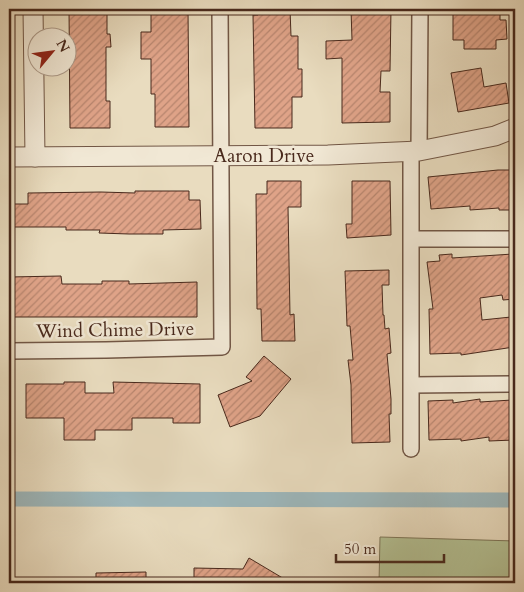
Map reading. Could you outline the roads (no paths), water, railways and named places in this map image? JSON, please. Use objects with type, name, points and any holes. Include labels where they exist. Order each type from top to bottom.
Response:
[{"type":"street","points":[[33,9],[35,157]]},
{"type":"street","points":[[220,9],[220,156]]},
{"type":"street","points":[[411,449],[412,238],[420,9]]},
{"type":"street","name":"Aaron Drive","points":[[9,157],[328,155],[415,151],[495,136],[515,128]]},
{"type":"street","name":"Wind Chime Drive","points":[[9,351],[222,347],[223,258],[220,156]]},
{"type":"street","points":[[412,238],[515,239]]},
{"type":"street","points":[[412,385],[515,384]]},
{"type":"waterway","points":[[9,499],[515,500]]}]
